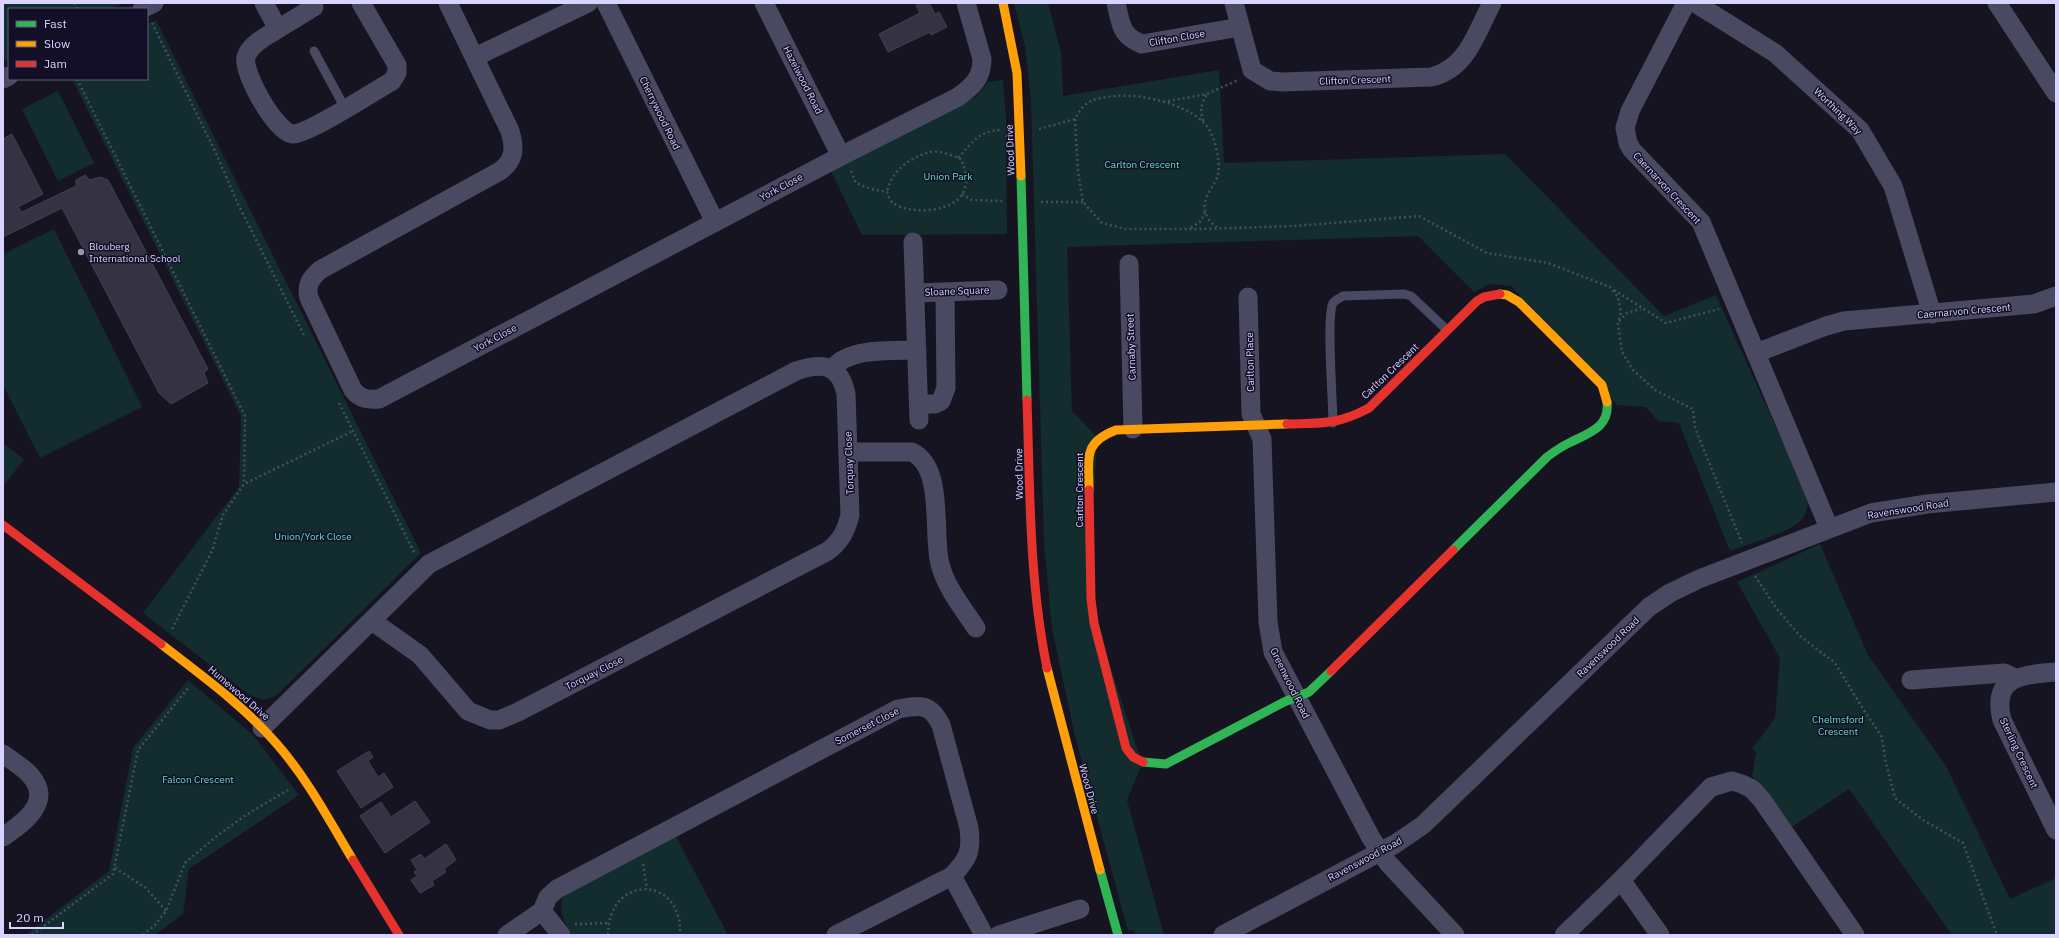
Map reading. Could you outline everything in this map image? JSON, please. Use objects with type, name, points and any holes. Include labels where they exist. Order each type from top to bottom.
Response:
[{"type":"street","points":[[144,8],[154,3]]},
{"type":"street","points":[[264,3],[278,29]]},
{"type":"street","points":[[316,4],[249,50],[245,61],[252,83],[276,123],[286,132],[300,132],[392,81],[397,73],[397,65],[361,3]]},
{"type":"street","points":[[342,396],[309,298],[308,284],[311,278],[320,270],[506,166],[513,153],[513,140],[475,57],[448,3]]},
{"type":"street","points":[[475,57],[588,3]]},
{"type":"street","name":"Cherrywood Road","points":[[606,3],[715,222]]},
{"type":"street","name":"Hazelwood Road","points":[[764,3],[841,156]]},
{"type":"street","name":"York Close","points":[[342,396],[379,399],[841,156],[948,103],[973,86],[982,68],[982,59],[966,3]]},
{"type":"street","name":"Wood Drive","points":[[1003,3],[1017,73],[1020,123],[1031,540],[1036,599],[1046,668],[1052,693],[1118,935]]},
{"type":"street","name":"Clifton Close","points":[[1116,3],[1124,32],[1133,41],[1142,44],[1240,27]]},
{"type":"street","points":[[1234,3],[1252,70]]},
{"type":"street","name":"Clifton Crescent","points":[[1252,70],[1270,81],[1282,82],[1431,77],[1442,75],[1452,70],[1465,56],[1492,3]]},
{"type":"street","name":"Caernarvon Crescent","points":[[1686,3],[1630,111],[1626,128],[1626,136],[1628,143],[1637,157],[1701,222],[1829,528]]},
{"type":"street","name":"Worthing Way","points":[[1696,3],[1775,53],[1860,130],[1893,186],[1932,314]]},
{"type":"street","points":[[1997,3],[2056,93]]},
{"type":"street","name":"Sloane Square","points":[[913,242],[919,412],[941,401],[946,388],[945,292]]},
{"type":"street","name":"Carnaby Street","points":[[1129,264],[1133,429]]},
{"type":"street","name":"Sloane Square","points":[[915,292],[998,290]]},
{"type":"street","name":"Carlton Crescent","points":[[1500,294],[1513,298],[1602,385],[1608,400],[1606,416],[1596,430],[1567,444],[1547,457],[1309,692],[1296,697],[1166,764],[1143,762],[1126,748],[1094,624],[1091,599],[1089,458],[1091,446],[1098,438],[1116,430],[1256,426],[1333,423],[1352,417],[1369,408],[1477,301],[1484,297],[1500,294]]},
{"type":"street","name":"Caernarvon Crescent","points":[[1756,353],[1826,326],[1844,321],[2034,304],[2056,296]]},
{"type":"street","name":"Carlton Place","points":[[1248,297],[1251,414],[1256,426]]},
{"type":"street","points":[[262,728],[429,564],[796,371],[814,366],[832,369],[842,359],[858,353],[917,350]]},
{"type":"street","name":"Torquay Close","points":[[372,621],[420,656],[468,711],[490,720],[499,720],[518,712],[828,551],[843,536],[850,515],[846,394],[840,376],[832,369]]},
{"type":"street","name":"Greenwood Road","points":[[1256,426],[1262,439],[1269,637],[1273,652],[1371,838],[1388,863],[1455,935]]},
{"type":"street","points":[[848,452],[904,450],[917,454],[926,463],[934,493],[940,563],[945,579],[976,628]]},
{"type":"street","name":"Ravenswood Road","points":[[1223,935],[1254,929],[1307,889],[1395,844],[1423,825],[1649,607],[1684,585],[1871,513],[1920,505],[2056,492]]},
{"type":"street","name":"Humewood Drive","points":[[3,525],[223,691],[262,728],[304,782],[399,935]]},
{"type":"street","points":[[1911,680],[2004,673],[2015,678],[2025,675],[2056,672]]},
{"type":"street","name":"Sterling Crescent","points":[[2015,678],[2007,684],[2002,692],[2000,706],[2002,720],[2056,830]]},
{"type":"street","name":"Somerset Close","points":[[507,935],[542,911],[548,897],[557,889],[898,709],[919,707],[930,709],[934,712],[941,725],[969,828],[971,842],[969,853],[965,862],[952,876],[836,935]]},
{"type":"street","points":[[3,754],[29,773],[35,781],[38,789],[37,805],[33,812],[3,837]]},
{"type":"street","points":[[1564,935],[1621,880],[1711,787],[1732,781],[1752,789],[1762,800],[1855,935]]},
{"type":"street","points":[[952,876],[984,935]]},
{"type":"street","points":[[1621,880],[1660,935]]},
{"type":"street","points":[[999,935],[1080,909]]},
{"type":"street","points":[[542,911],[559,932]]},
{"type":"lane","points":[[314,51],[345,108]]},
{"type":"lane","points":[[1333,423],[1330,320],[1333,303],[1343,296],[1404,294],[1411,296],[1447,330]]},
{"type":"path","points":[[148,22],[150,21],[215,151],[238,204],[306,339]]},
{"type":"path","points":[[1163,102],[1207,94],[1232,84],[1252,70]]},
{"type":"path","points":[[77,80],[245,416],[244,484]]},
{"type":"path","points":[[1191,228],[1201,221],[1205,212],[1205,201],[1212,190],[1218,174],[1217,154],[1213,139],[1200,111],[1203,100],[1207,94]]},
{"type":"path","points":[[1035,202],[1082,202],[1078,171],[1075,119],[1081,106],[1097,98],[1127,95],[1163,102],[1181,107],[1204,121]]},
{"type":"path","points":[[1036,129],[1075,119]]},
{"type":"path","points":[[958,158],[981,134],[988,131],[1007,130]]},
{"type":"path","points":[[931,152],[946,153],[958,158],[961,159],[966,172],[965,190],[947,206],[927,211],[906,210],[891,202],[887,192],[889,181],[894,172],[910,161],[931,152]]},
{"type":"path","points":[[841,156],[844,165],[853,173],[856,183],[871,190],[887,192]]},
{"type":"path","points":[[962,194],[972,200],[1008,202]]},
{"type":"path","points":[[1205,212],[1210,222],[1218,228]]},
{"type":"path","points":[[1610,287],[1641,309],[1666,323],[1736,303]]},
{"type":"path","points":[[1618,321],[1627,313],[1641,309]]},
{"type":"path","points":[[342,396],[353,431],[424,570]]},
{"type":"path","points":[[163,645],[212,551],[223,515],[244,484],[353,431]]},
{"type":"path","points":[[1747,561],[1750,569],[1776,608],[1800,636],[1835,663],[1882,737],[1885,759],[1895,798],[1922,820],[1963,842],[1997,935]]},
{"type":"path","points":[[32,935],[113,874],[138,750],[199,673]]},
{"type":"path","points":[[143,935],[155,925],[166,911],[185,863],[192,856],[246,815],[304,782]]},
{"type":"path","points":[[637,847],[647,889]]},
{"type":"path","points":[[114,868],[146,888],[166,911]]},
{"type":"path","points":[[608,935],[610,923],[618,903],[623,896],[633,891],[647,889],[656,890],[672,903],[680,918],[680,935]]},
{"type":"path","points":[[559,932],[570,924],[610,923]]},
{"type":"green space","points":[[3,3],[123,3],[113,8],[8,8],[8,60],[3,62]]},
{"type":"green space","name":"Carlton Crescent","points":[[1014,3],[1048,3],[1061,52],[1063,96],[1219,70],[1224,163],[1505,154],[1664,316],[1716,295],[1809,500],[1804,515],[1796,525],[1778,534],[1730,551],[1679,423],[1658,421],[1646,407],[1617,405],[1511,286],[1489,284],[1474,292],[1418,236],[1067,247],[1072,411],[1097,437],[1089,600],[1142,764],[1127,800],[1164,935],[1136,935],[1133,930],[1128,931],[1074,732],[1052,629],[1044,542],[1031,102],[1025,46]]},
{"type":"green space","name":"Union/York Close","points":[[156,20],[421,553],[277,695],[264,700],[249,695],[143,613],[239,487],[241,416],[73,80],[148,80],[148,24]]},
{"type":"green space","name":"Union Park","points":[[1003,80],[1006,118],[1007,234],[862,235],[831,171],[977,96],[988,82]]},
{"type":"green space","points":[[58,91],[94,163],[58,181],[22,109]]},
{"type":"green space","points":[[54,229],[142,407],[40,458],[3,385],[3,254]]},
{"type":"green space","points":[[3,443],[24,459],[3,487]]},
{"type":"green space","name":"Chelmsford Crescent","points":[[1820,544],[1868,655],[1946,766],[2010,899],[2056,878],[2056,935],[1952,935],[1849,789],[1789,829],[1752,776],[1756,752],[1752,749],[1775,718],[1780,658],[1737,582]]},
{"type":"green space","name":"Falcon Crescent","points":[[188,680],[253,735],[299,795],[189,869],[183,914],[155,935],[25,935],[109,871],[133,748]]},
{"type":"green space","points":[[674,833],[728,935],[572,935],[561,911],[564,895]]},
{"type":"building","points":[[920,3],[929,3],[935,14],[939,12],[947,27],[931,35],[930,32],[888,52],[879,34],[920,13],[916,5]]},
{"type":"building","points":[[12,134],[43,194],[18,207],[22,212],[76,186],[76,180],[85,175],[90,180],[100,177],[108,180],[208,369],[204,373],[208,383],[171,404],[159,393],[62,208],[3,237],[3,139]]},
{"type":"building","points":[[369,751],[373,757],[368,761],[378,777],[384,773],[393,787],[361,808],[337,771]]},
{"type":"building","points":[[415,801],[430,822],[385,853],[360,816],[381,802],[391,817]]},
{"type":"building","points":[[446,844],[456,860],[444,869],[446,872],[432,881],[434,885],[420,893],[411,880],[417,876],[414,872],[417,870],[411,860],[421,854],[424,859]]},
{"type":"traffic: fast","points":[[1021,176],[1027,400]]},
{"type":"traffic: fast","points":[[1453,550],[1547,457],[1597,428],[1605,418],[1607,402]]},
{"type":"traffic: fast","points":[[1143,762],[1166,764],[1284,702],[1309,692],[1331,671]]},
{"type":"traffic: fast","points":[[1100,870],[1118,935]]},
{"type":"traffic: slow","points":[[1003,3],[1017,73],[1021,176]]},
{"type":"traffic: slow","points":[[1500,294],[1507,295],[1519,302],[1602,385],[1607,402]]},
{"type":"traffic: slow","points":[[1089,490],[1090,453],[1097,440],[1116,430],[1287,424]]},
{"type":"traffic: slow","points":[[161,644],[236,703],[276,743],[308,785],[353,860]]},
{"type":"traffic: slow","points":[[1047,668],[1100,870]]},
{"type":"traffic: jam","points":[[1287,424],[1329,422],[1348,418],[1369,408],[1477,301],[1484,297],[1500,294]]},
{"type":"traffic: jam","points":[[1027,400],[1031,535],[1037,602],[1047,668]]},
{"type":"traffic: jam","points":[[1089,490],[1091,599],[1094,623],[1126,748],[1133,757],[1143,762]]},
{"type":"traffic: jam","points":[[3,525],[161,644]]},
{"type":"traffic: jam","points":[[1331,671],[1453,550]]},
{"type":"traffic: jam","points":[[353,860],[399,935]]},
{"type":"place","name":"Blouberg International School","points":[[81,252]]}]
